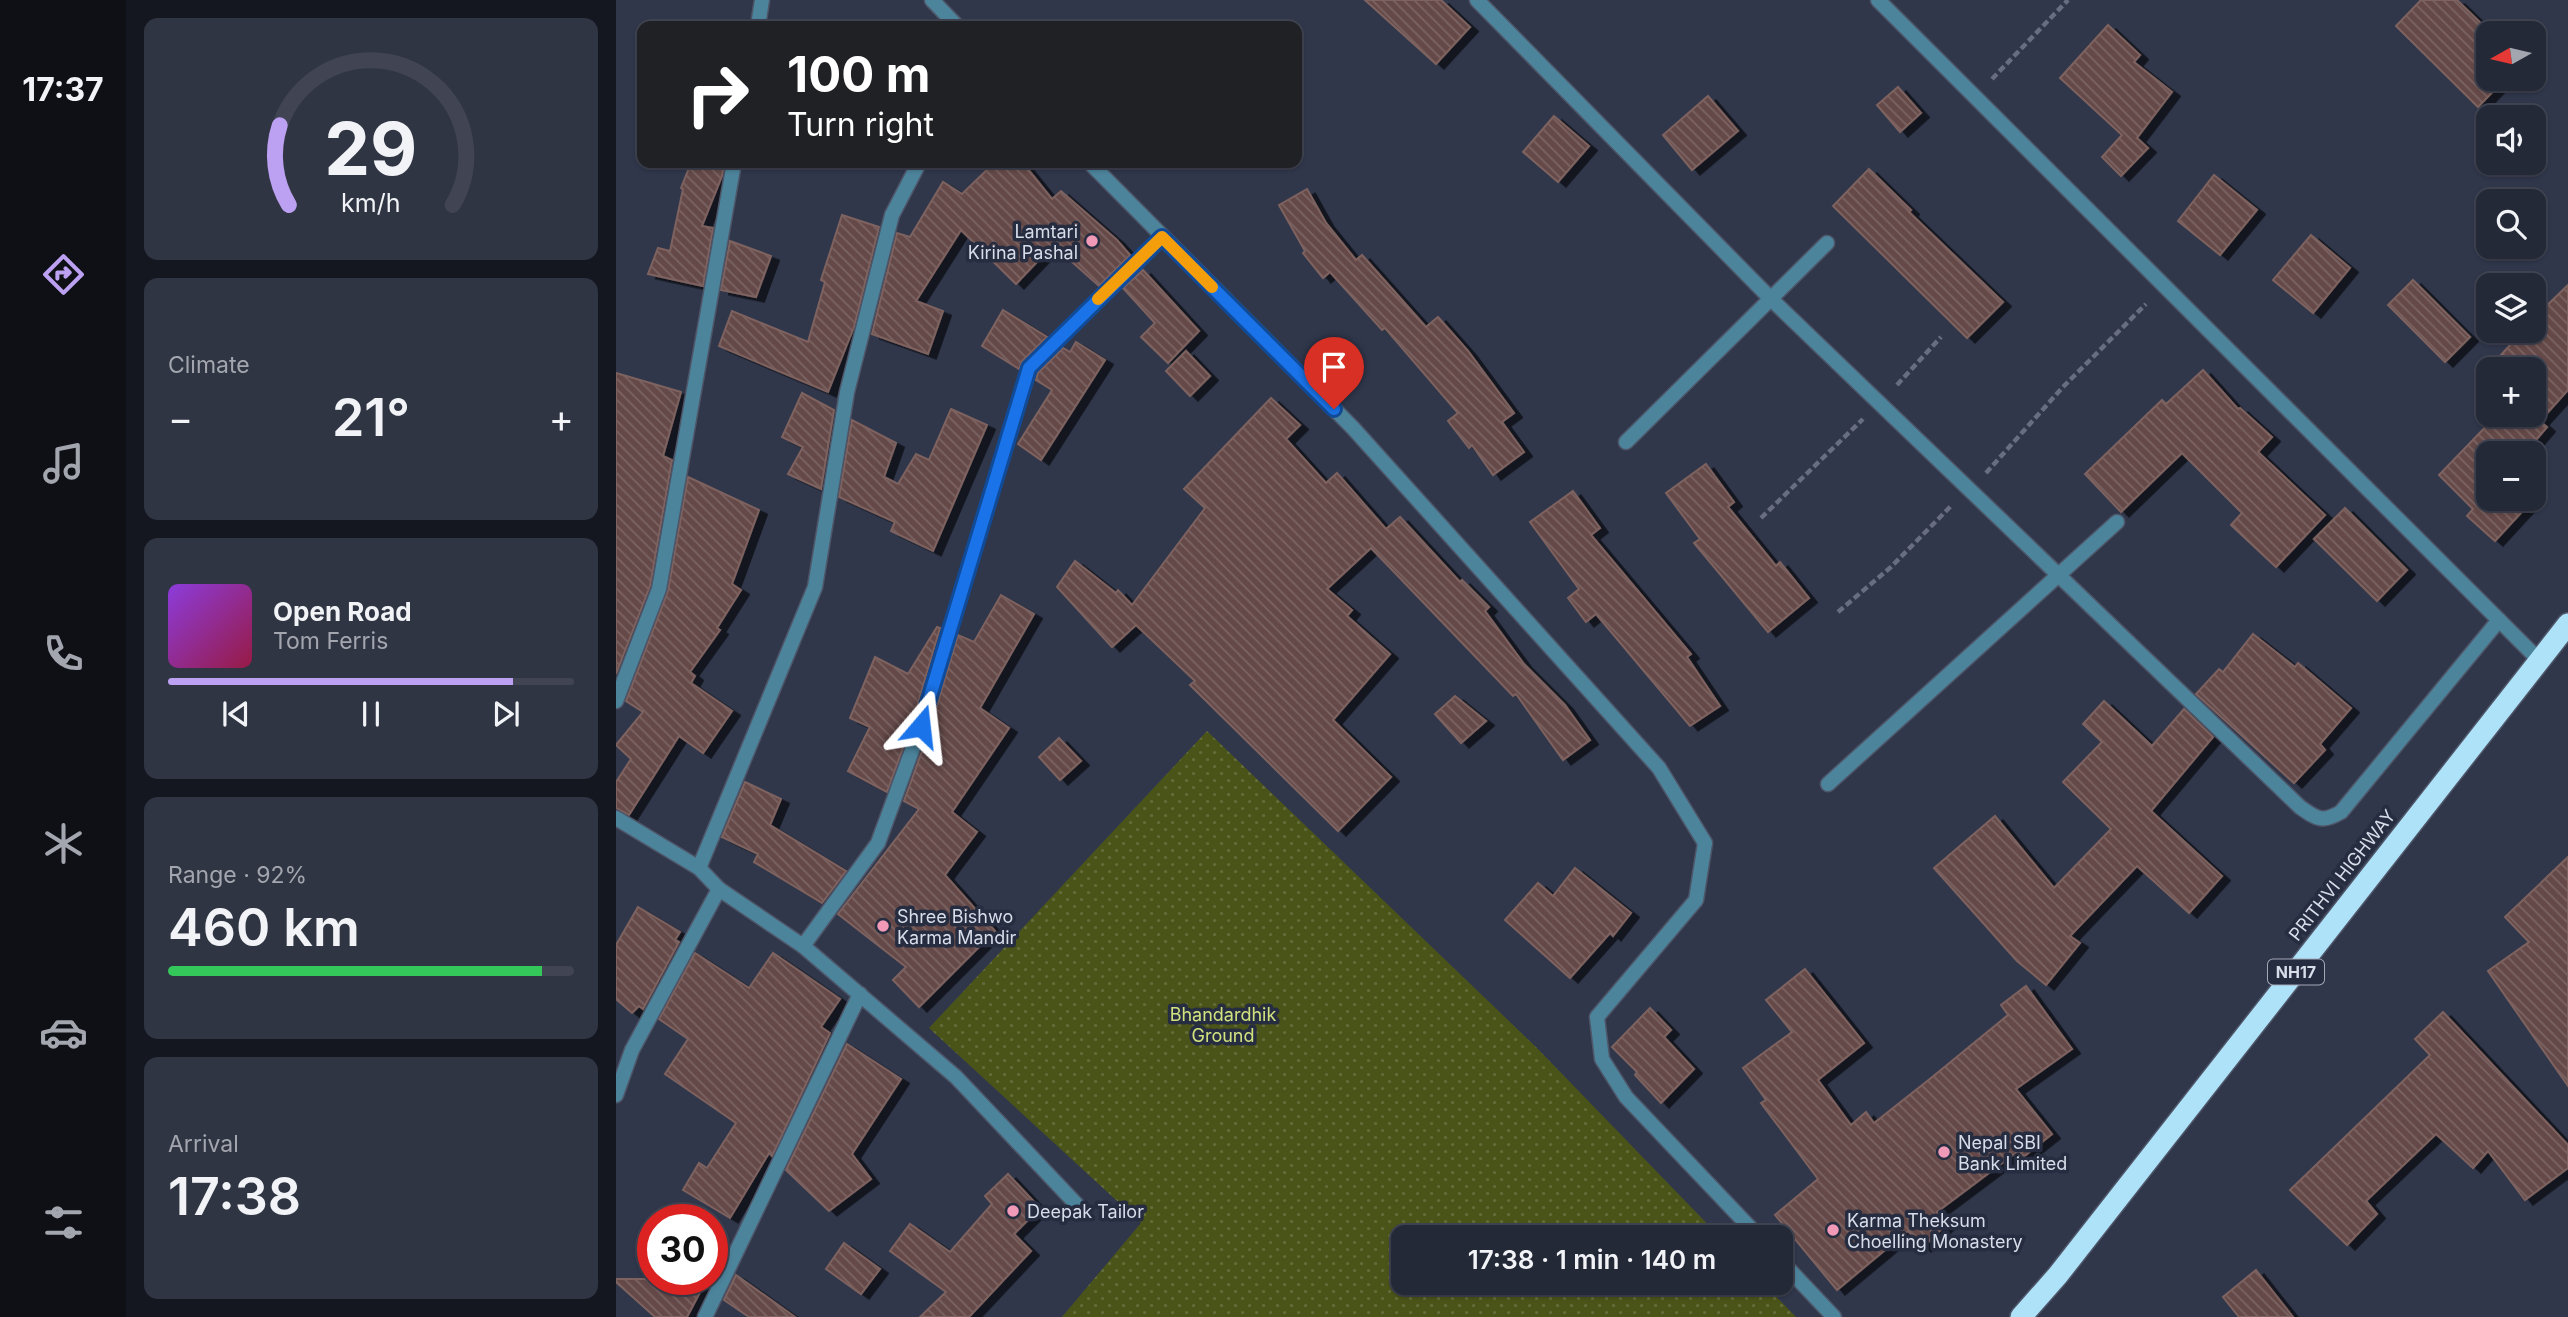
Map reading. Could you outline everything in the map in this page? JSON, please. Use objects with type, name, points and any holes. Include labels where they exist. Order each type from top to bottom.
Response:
[{"type":"highway","name":"PRITHVI HIGHWAY","points":[[2021,1317],[2075,1254],[2568,624]]},
{"type":"street","points":[[759,21],[762,0]]},
{"type":"street","points":[[932,0],[952,21]]},
{"type":"street","points":[[1477,0],[1771,299],[2300,807],[2317,818],[2329,819],[2341,812],[2499,620]]},
{"type":"street","points":[[1878,0],[2539,660]]},
{"type":"street","points":[[616,701],[659,589],[733,168]]},
{"type":"street","points":[[699,868],[815,587],[847,391],[892,215],[916,168]]},
{"type":"street","points":[[1095,168],[1353,428],[1659,768],[1705,843],[1696,900],[1597,1017],[1602,1059],[1626,1097],[1748,1225]]},
{"type":"street","points":[[803,946],[878,843],[921,726],[1029,368],[1162,237]]},
{"type":"street","points":[[1626,442],[1827,243]]},
{"type":"street","points":[[1828,784],[2117,522]]},
{"type":"street","points":[[616,818],[699,868],[719,890],[803,946],[956,1077],[1079,1207]]},
{"type":"street","points":[[616,1095],[632,1050],[719,890]]},
{"type":"street","points":[[705,1317],[860,994]]},
{"type":"street","points":[[1793,1274],[1834,1317]]},
{"type":"path","points":[[1974,97],[2068,0]]},
{"type":"path","points":[[1838,612],[1891,566],[1996,464],[2062,388],[2139,313],[2163,285]]},
{"type":"path","points":[[1761,518],[1880,403],[1941,337]]},
{"type":"green space","name":"Bhandardhik Ground","points":[[1207,731],[1536,1047],[1708,1225],[1391,1225],[1391,1295],[1775,1295],[1796,1317],[1062,1317],[1141,1223],[929,1028]]},
{"type":"building","points":[[1365,0],[1441,0],[1470,27],[1436,64]]},
{"type":"building","points":[[2421,0],[2457,0],[2479,21],[2476,21],[2476,91],[2493,91],[2480,105],[2476,105],[2396,26]]},
{"type":"building","points":[[2108,25],[2140,55],[2134,62],[2172,92],[2137,138],[2148,148],[2121,176],[2102,157],[2122,135],[2060,78]]},
{"type":"building","points":[[1898,87],[1921,113],[1900,132],[1877,105]]},
{"type":"building","points":[[1708,96],[1738,131],[1692,170],[1663,135]]},
{"type":"building","points":[[1554,116],[1589,146],[1558,182],[1523,152]]},
{"type":"building","points":[[689,168],[723,168],[702,226],[713,228],[703,286],[648,274],[658,248],[670,251],[683,189],[681,188]]},
{"type":"building","points":[[989,168],[1027,168],[1052,199],[1061,191],[1117,240],[1130,255],[1099,286],[1053,245],[1016,284],[961,230],[916,301],[943,311],[928,354],[872,334],[897,233],[910,237],[943,182],[962,194]]},
{"type":"building","points":[[1869,169],[1911,210],[1909,212],[2003,302],[1967,338],[1833,206]]},
{"type":"building","points":[[2214,175],[2257,210],[2220,255],[2178,221]]},
{"type":"building","points":[[1307,189],[1326,223],[1356,260],[1362,255],[1426,327],[1438,317],[1468,351],[1514,413],[1502,422],[1524,452],[1493,475],[1472,445],[1469,448],[1448,421],[1458,413],[1385,328],[1382,330],[1330,272],[1323,278],[1303,253],[1305,251],[1279,205]]},
{"type":"building","points":[[842,215],[879,227],[854,327],[828,392],[719,346],[732,311],[808,342],[825,282],[821,280]]},
{"type":"building","points":[[2311,235],[2350,268],[2313,313],[2273,280]]},
{"type":"building","points":[[730,241],[771,256],[756,297],[721,290]]},
{"type":"building","points":[[1143,270],[1199,331],[1168,363],[1141,337],[1155,323],[1123,288]]},
{"type":"building","points":[[2413,280],[2470,337],[2445,362],[2388,305]]},
{"type":"building","points":[[2568,285],[2568,390],[2546,414],[2546,357],[2500,356],[2512,343],[2546,343],[2546,306]]},
{"type":"building","points":[[1003,310],[1047,337],[1022,361],[1019,369],[982,346]]},
{"type":"building","points":[[1076,342],[1105,360],[1041,460],[1018,444],[1052,390],[1036,380],[1038,373],[1063,348],[1070,352]]},
{"type":"building","points":[[1186,351],[1210,376],[1190,396],[1166,371]]},
{"type":"building","points":[[2203,370],[2238,409],[2272,437],[2258,452],[2325,515],[2276,567],[2231,525],[2242,513],[2182,453],[2121,512],[2085,474],[2162,400],[2166,404]]},
{"type":"building","points":[[616,373],[681,392],[663,456],[672,460],[650,586],[616,674]]},
{"type":"building","points":[[802,393],[834,410],[821,489],[788,474],[803,447],[782,437]]},
{"type":"building","points":[[1271,398],[1300,425],[1286,439],[1326,483],[1337,473],[1386,529],[1400,517],[1460,582],[1462,580],[1489,607],[1485,611],[1524,664],[1565,705],[1590,740],[1563,760],[1516,694],[1513,696],[1371,548],[1327,589],[1352,610],[1347,616],[1390,654],[1333,720],[1391,777],[1338,831],[1190,685],[1195,681],[1136,625],[1112,647],[1057,587],[1075,561],[1116,593],[1118,590],[1132,605],[1205,508],[1184,489]]},
{"type":"building","points":[[951,409],[987,425],[933,551],[891,531],[895,522],[839,497],[852,420],[896,443],[884,477],[898,484],[916,454],[929,460]]},
{"type":"building","points":[[2485,427],[2547,427],[2535,441],[2476,441],[2476,511],[2523,511],[2495,541],[2467,516],[2473,509],[2439,475]]},
{"type":"building","points":[[1706,464],[1734,502],[1728,507],[1776,566],[1780,562],[1809,598],[1768,632],[1694,543],[1700,539],[1666,493]]},
{"type":"building","points":[[688,477],[759,510],[732,584],[741,590],[717,628],[720,630],[690,672],[695,676],[691,683],[732,711],[703,753],[679,736],[629,815],[616,808],[616,782],[631,759],[616,745],[643,712],[626,701],[668,591]]},
{"type":"building","points":[[1573,491],[1600,528],[1591,535],[1691,654],[1687,657],[1720,706],[1690,726],[1596,614],[1586,622],[1568,598],[1579,589],[1530,522]]},
{"type":"building","points":[[2345,508],[2407,570],[2377,601],[2314,539]]},
{"type":"building","points":[[1001,595],[1034,614],[980,708],[1009,728],[952,812],[977,832],[945,875],[995,931],[919,1007],[893,980],[906,967],[838,914],[919,809],[904,801],[930,729],[958,635],[974,642]]},
{"type":"building","points":[[937,627],[940,628],[912,723],[887,792],[848,771],[870,727],[850,718],[875,657],[908,674]]},
{"type":"building","points":[[2253,634],[2295,667],[2298,663],[2351,708],[2320,744],[2325,750],[2294,783],[2196,694],[2219,669],[2223,672]]},
{"type":"building","points":[[1455,696],[1486,721],[1461,743],[1435,714]]},
{"type":"building","points":[[2104,701],[2152,746],[2184,709],[2213,737],[2151,811],[2222,876],[2189,913],[2137,866],[2070,936],[2080,943],[2046,985],[2017,961],[1934,868],[1995,816],[2054,888],[2111,829],[2063,782],[2102,742],[2083,724]]},
{"type":"building","points":[[1059,738],[1081,761],[1060,780],[1039,757]]},
{"type":"building","points":[[745,782],[781,799],[770,825],[846,871],[822,903],[754,862],[758,854],[722,837]]},
{"type":"building","points":[[2568,857],[2568,1086],[2488,971],[2529,942],[2505,917]]},
{"type":"building","points":[[1575,868],[1631,913],[1613,936],[1610,933],[1570,978],[1505,920],[1538,883],[1553,896]]},
{"type":"building","points":[[638,907],[680,932],[675,940],[679,942],[643,1009],[639,1006],[632,1013],[616,999],[616,945]]},
{"type":"building","points":[[695,953],[749,988],[773,953],[840,999],[821,1027],[830,1033],[772,1156],[769,1153],[730,1218],[728,1204],[706,1204],[683,1190],[699,1163],[707,1168],[736,1123],[665,1074],[688,1039],[659,1019]]},
{"type":"building","points":[[1805,969],[1864,1043],[1818,1080],[1851,1125],[1866,1112],[1874,1123],[1931,1078],[2008,1015],[2001,1005],[2026,986],[2072,1049],[2016,1089],[2052,1134],[2022,1158],[2017,1152],[1937,1212],[1947,1224],[1923,1247],[1908,1231],[1837,1290],[1793,1237],[1793,1225],[1783,1225],[1775,1215],[1818,1179],[1761,1103],[1766,1100],[1743,1068],[1792,1032],[1766,1000]]},
{"type":"building","points":[[1650,1008],[1671,1030],[1664,1037],[1694,1069],[1661,1103],[1635,1075],[1637,1072],[1612,1047]]},
{"type":"building","points":[[2443,1012],[2568,1145],[2568,1168],[2525,1200],[2488,1151],[2473,1168],[2436,1134],[2366,1201],[2377,1214],[2347,1245],[2290,1190],[2430,1055],[2415,1039]]},
{"type":"building","points":[[847,1044],[901,1079],[852,1154],[871,1179],[829,1211],[786,1170]]},
{"type":"building","points":[[1008,1174],[1040,1208],[1014,1234],[1031,1251],[969,1317],[920,1317],[946,1292],[890,1251],[910,1224],[950,1252],[992,1204],[985,1196]]},
{"type":"building","points":[[844,1243],[880,1269],[861,1294],[826,1269]]},
{"type":"building","points":[[2256,1270],[2293,1317],[2239,1317],[2223,1297]]},
{"type":"building","points":[[736,1275],[795,1317],[749,1317],[724,1300]]},
{"type":"building","points":[[616,1279],[637,1279],[637,1295],[699,1295],[687,1317],[655,1317],[616,1282]]},
{"type":"slow traffic","points":[[1098,299],[1162,237],[1212,287]]},
{"type":"place","name":"Lamtari Kirina Pashal","points":[[1092,241]]},
{"type":"place","name":"Shree Bishwo Karma Mandir","points":[[883,926]]},
{"type":"place","name":"Nepal SBI Bank Limited","points":[[1944,1152]]},
{"type":"place","name":"Deepak Tailor","points":[[1013,1211]]},
{"type":"place","name":"Karma Theksum Choelling Monastery","points":[[1833,1230]]},
{"type":"route","points":[[921,726],[1029,368],[1162,237],[1334,409]]}]
